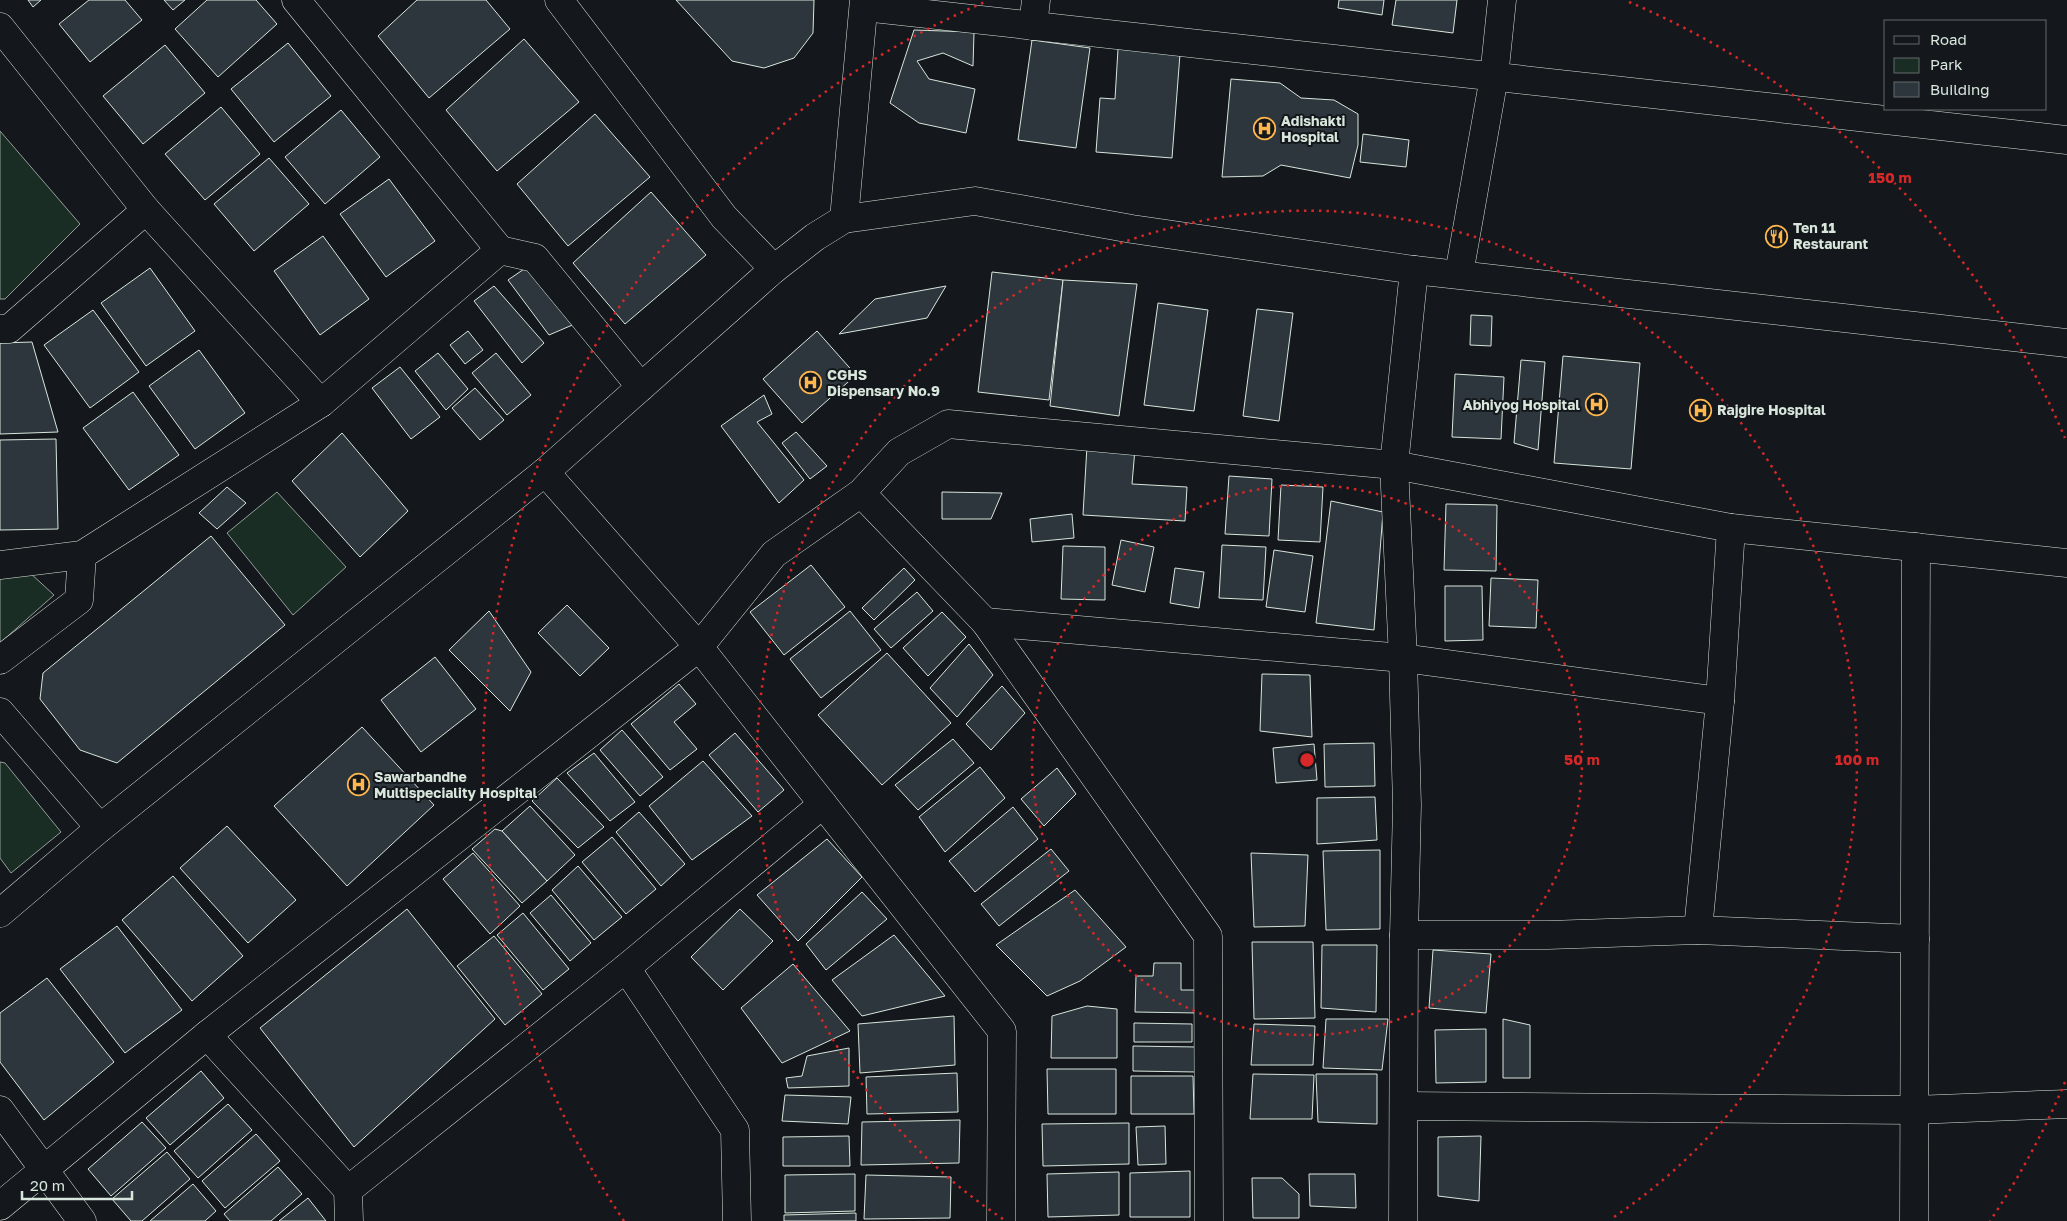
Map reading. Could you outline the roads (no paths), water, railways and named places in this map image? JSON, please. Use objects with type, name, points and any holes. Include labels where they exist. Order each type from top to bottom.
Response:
[{"type":"street","points":[[296,0],[500,250],[535,258],[641,387]]},
{"type":"street","points":[[559,0],[724,217],[774,269]]},
{"type":"street","points":[[1459,274],[1494,77],[1502,0]]},
{"type":"street","points":[[844,220],[864,3],[1035,13],[1494,77],[2067,140]]},
{"type":"street","points":[[0,27],[146,210],[321,403]]},
{"type":"street","points":[[0,913],[100,828],[545,472],[774,269],[815,237],[844,220],[975,201],[1132,229],[1414,270],[2067,343]]},
{"type":"street","points":[[0,329],[9,329],[146,210]]},
{"type":"street","points":[[0,565],[82,555],[321,403],[500,250]]},
{"type":"street","points":[[1403,1221],[1404,935],[1407,805],[1403,658],[1394,465],[1414,270]]},
{"type":"street","points":[[0,1206],[207,1035],[699,647],[774,554],[861,493],[899,452],[948,424],[1394,465],[1731,528],[2067,563]]},
{"type":"street","points":[[545,472],[699,647],[1002,1031],[1001,1221]]},
{"type":"street","points":[[861,493],[985,622],[1208,936],[1209,1221]]},
{"type":"street","points":[[1698,930],[1720,702],[1731,528]]},
{"type":"street","points":[[1914,1221],[1916,547]]},
{"type":"street","points":[[0,660],[79,600],[82,555]]},
{"type":"street","points":[[985,622],[1403,658],[1720,702]]},
{"type":"street","points":[[0,712],[100,828]]},
{"type":"street","points":[[348,1190],[626,968],[823,804]]},
{"type":"street","points":[[1404,935],[1698,930],[1915,939]]},
{"type":"street","points":[[626,968],[735,1130],[737,1221]]},
{"type":"street","points":[[207,1035],[348,1190],[349,1221]]},
{"type":"street","points":[[1404,1106],[1914,1110],[2067,1104]]},
{"type":"street","points":[[0,1110],[82,1221]]},
{"type":"place","name":"Adishakti Hospital","points":[[1265,129]]},
{"type":"place","name":"Ten 11 Restaurant","points":[[1777,236]]},
{"type":"place","name":"CGHS Dispensary No.9","points":[[811,383]]},
{"type":"place","name":"Abhiyog Hospital","points":[[1596,405]]},
{"type":"place","name":"Rajgire Hospital","points":[[1701,410]]},
{"type":"place","name":"Sawarbandhe Multispeciality Hospital","points":[[358,785]]}]
